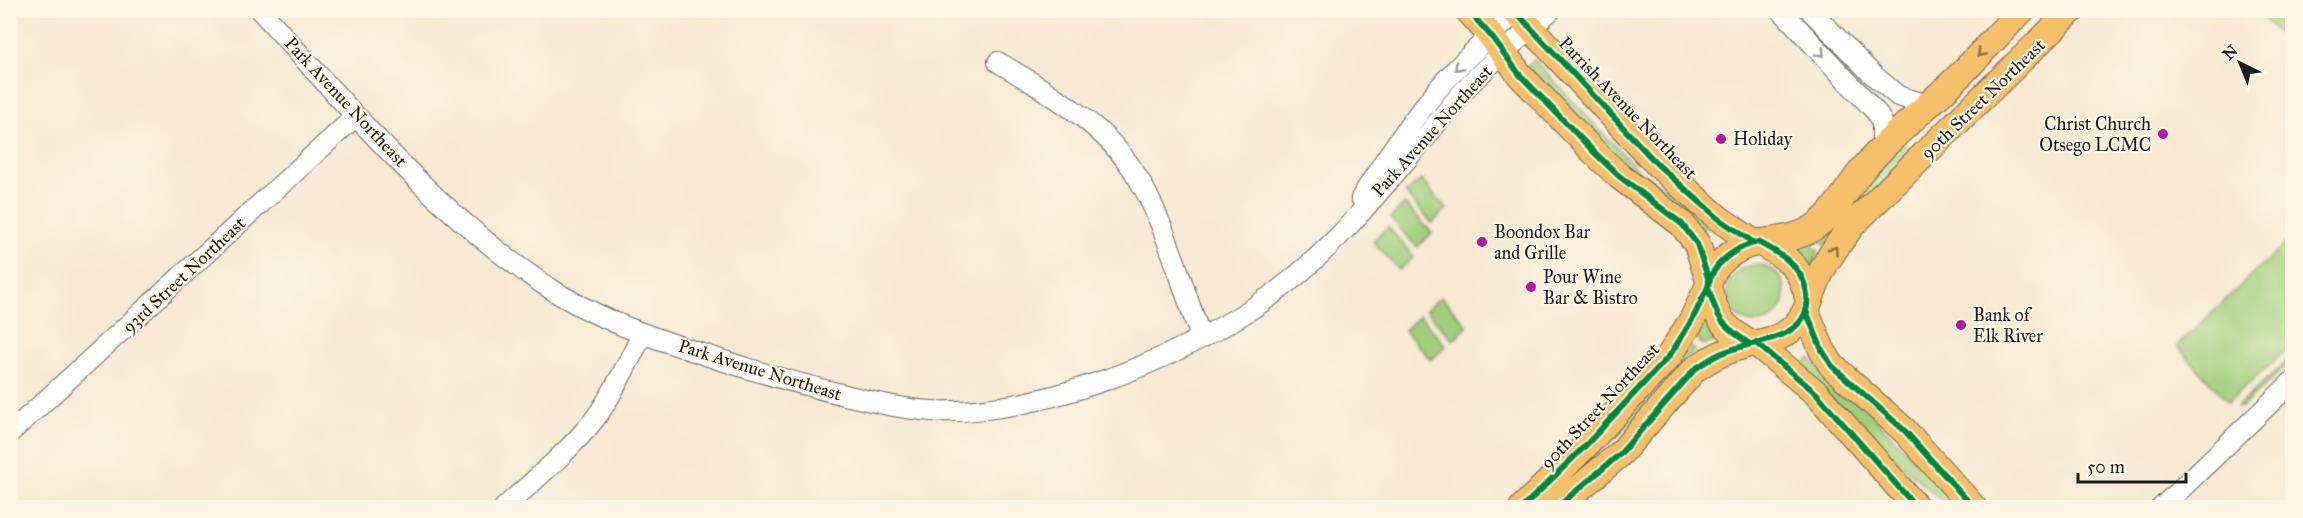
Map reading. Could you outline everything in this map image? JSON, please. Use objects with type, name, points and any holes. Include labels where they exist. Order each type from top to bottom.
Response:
[{"type":"main road","points":[[1468,10],[1520,75],[1619,176],[1682,224],[1696,244],[1716,314],[1724,325],[1754,344],[1816,393],[1917,507]]},
{"type":"main road","name":"90th Street Northeast","points":[[1756,243],[1782,241],[1795,237],[1824,221],[1863,169],[2022,10]]},
{"type":"main road","name":"90th Street Northeast","points":[[1807,306],[1830,254],[1853,224],[2072,10]]},
{"type":"main road","name":"Parrish Avenue Northeast","points":[[1520,16],[1658,165],[1718,218],[1756,243]]},
{"type":"main road","points":[[1708,284],[1717,266],[1726,257],[1736,250],[1756,243],[1788,259],[1799,271],[1804,282],[1807,306],[1822,350],[1832,366],[1905,430],[1974,507]]},
{"type":"main road","name":"90th Street Northeast","points":[[1522,507],[1587,444],[1670,355],[1692,320],[1708,284]]},
{"type":"main road","points":[[1556,507],[1620,454],[1695,369],[1726,351],[1774,340],[1790,331],[1807,306]]},
{"type":"street","name":"Park Avenue Northeast","points":[[260,10],[356,116],[455,215],[502,254],[583,309],[642,335],[786,381],[891,407],[931,411],[992,409],[1062,393],[1140,366],[1201,337],[1259,304],[1302,270],[1337,236],[1377,171],[1456,68],[1497,45],[1520,16],[1551,10]]},
{"type":"street","points":[[1781,10],[1876,112],[1882,122],[1882,150]]},
{"type":"street","points":[[1810,10],[1872,74],[1898,96],[1928,105]]},
{"type":"street","points":[[998,62],[1040,87],[1086,122],[1111,143],[1130,166],[1147,193],[1201,337]]},
{"type":"street","name":"93rd Street Northeast","points":[[10,433],[356,116]]},
{"type":"street","points":[[504,507],[579,437],[596,416],[612,393],[642,335]]},
{"type":"street","points":[[2161,507],[2292,382]]},
{"type":"green space","points":[[2256,11],[2292,11],[2292,47]]},
{"type":"green space","points":[[1534,60],[1639,171],[1665,188],[1709,223],[1700,232],[1613,156],[1527,67]]},
{"type":"green space","points":[[1902,142],[1913,152],[1825,245],[1819,238]]},
{"type":"green space","points":[[1421,180],[1447,209],[1432,223],[1405,193]]},
{"type":"green space","points":[[1405,204],[1432,233],[1417,247],[1390,218]]},
{"type":"green space","points":[[1388,227],[1414,257],[1399,270],[1373,241]]},
{"type":"green space","points":[[2292,237],[2292,345],[2228,402],[2177,346]]},
{"type":"green space","points":[[1810,242],[1819,252],[1811,268],[1805,267],[1791,247]]},
{"type":"green space","points":[[1756,265],[1767,267],[1780,278],[1785,294],[1783,305],[1772,318],[1756,323],[1745,321],[1732,310],[1727,294],[1729,283],[1740,270]]},
{"type":"green space","points":[[1441,297],[1468,326],[1453,340],[1426,310]]},
{"type":"green space","points":[[1420,316],[1446,346],[1431,360],[1404,330]]},
{"type":"green space","points":[[1702,319],[1707,319],[1722,339],[1703,345],[1694,335]]},
{"type":"green space","points":[[1687,343],[1695,351],[1689,355],[1623,432],[1575,473]]},
{"type":"green space","points":[[2292,356],[2292,360],[2242,407],[2237,407]]},
{"type":"green space","points":[[1810,358],[1823,374],[1868,411],[1959,507],[1949,507],[1861,429],[1800,367]]},
{"type":"cycle path","points":[[1468,10],[1520,75],[1594,152],[1619,176],[1682,224],[1697,244],[1709,281]]},
{"type":"cycle path","points":[[1514,10],[1658,165],[1718,218],[1754,243]]},
{"type":"cycle path","points":[[1556,508],[1620,454],[1695,369],[1723,353],[1783,334],[1803,318],[1807,306],[1806,289],[1799,273],[1788,260],[1758,242],[1742,247],[1726,257],[1714,271],[1708,287],[1722,321],[1750,344]]},
{"type":"cycle path","points":[[1522,508],[1587,444],[1670,355],[1692,320],[1708,287]]},
{"type":"cycle path","points":[[1806,311],[1822,350],[1832,366],[1905,431],[1974,508]]},
{"type":"cycle path","points":[[1757,344],[1816,393],[1917,508]]},
{"type":"place","name":"Christ Church Otsego LCMC","points":[[2163,134]]},
{"type":"place","name":"Holiday","points":[[1721,139]]},
{"type":"place","name":"Boondox Bar and Grille","points":[[1482,242]]},
{"type":"place","name":"Pour Wine Bar & Bistro","points":[[1531,287]]},
{"type":"place","name":"Bank of Elk River","points":[[1961,325]]}]
